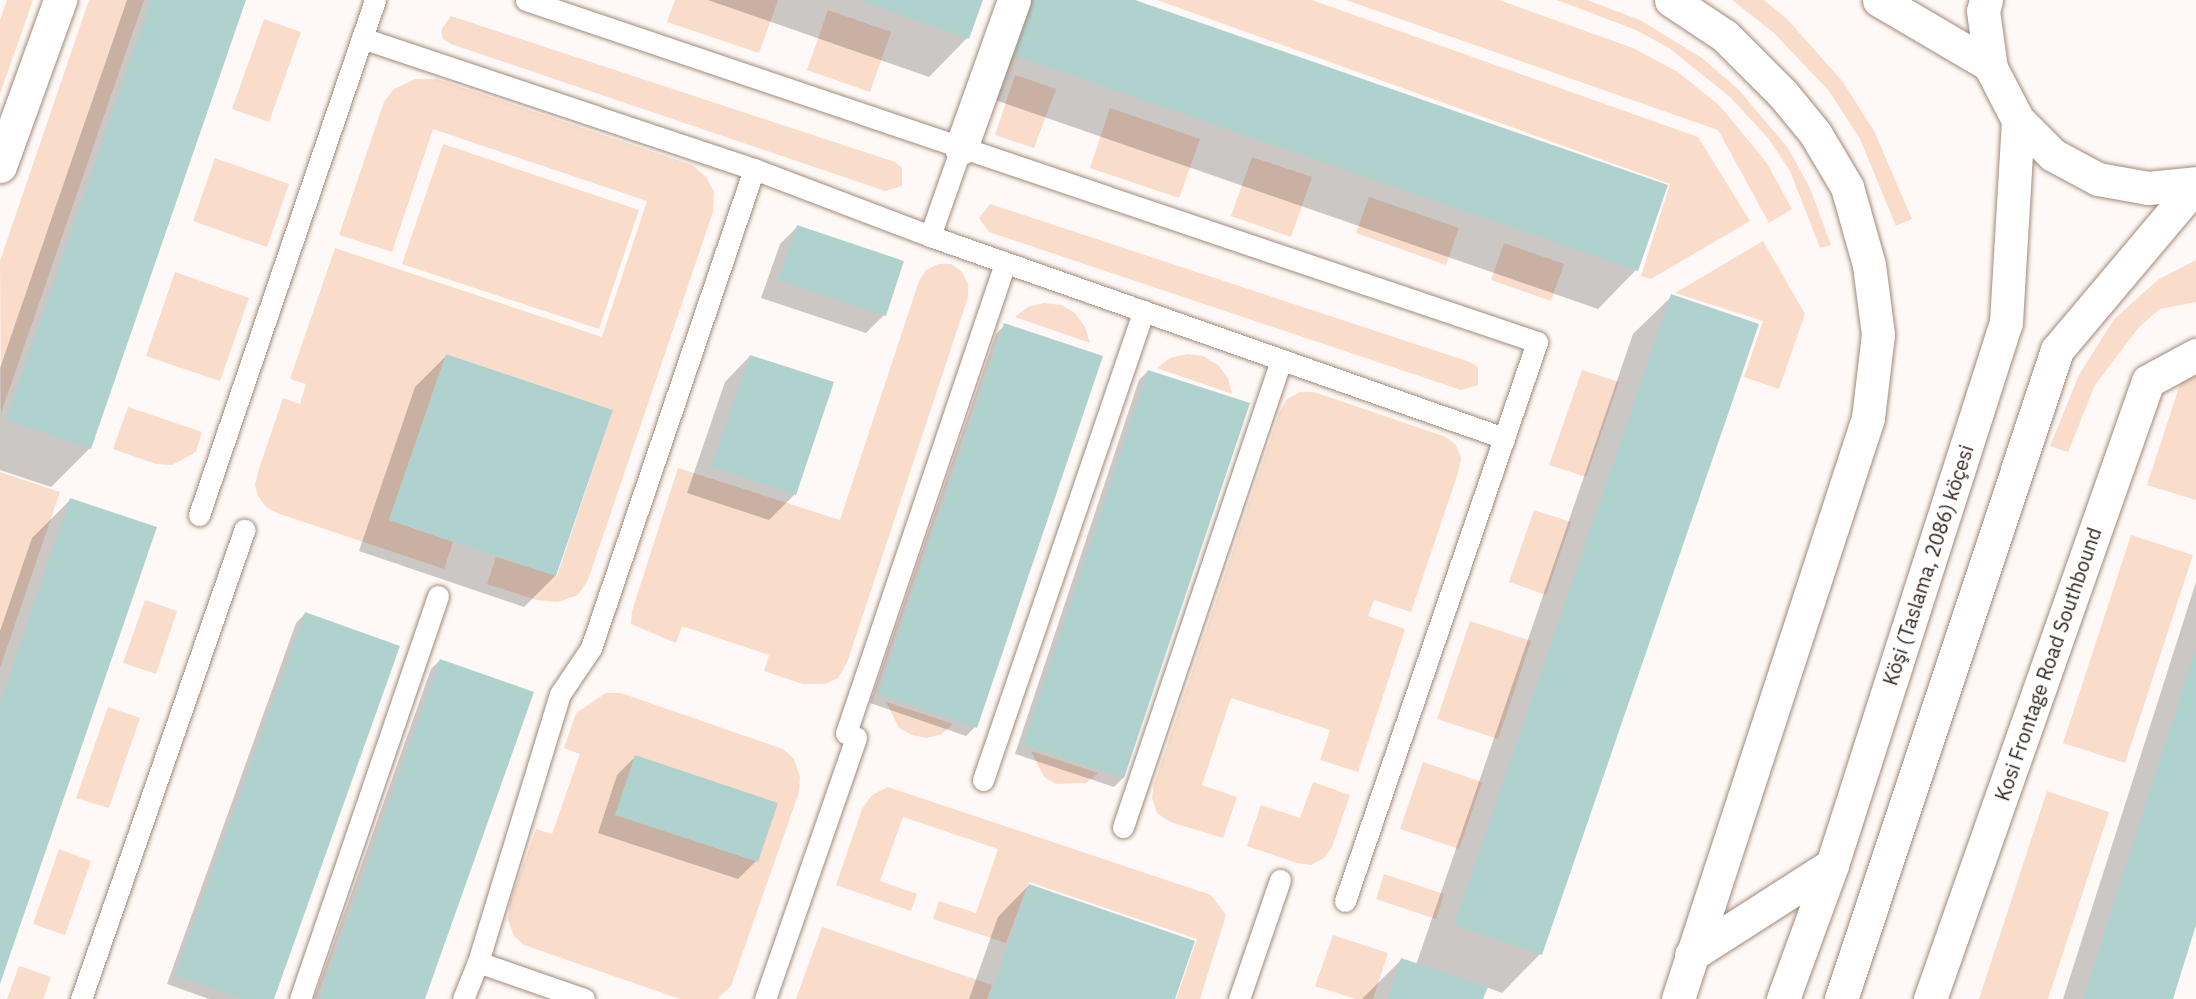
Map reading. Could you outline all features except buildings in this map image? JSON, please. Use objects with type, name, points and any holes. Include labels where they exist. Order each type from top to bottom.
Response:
[{"type":"main road","points":[[0,166],[60,0]]},
{"type":"main road","points":[[961,148],[1014,0]]},
{"type":"main road","points":[[1671,0],[1725,36],[1783,94],[1815,133],[1846,187],[1869,265],[1878,334],[1868,418],[1678,999]]},
{"type":"main road","points":[[1879,0],[1990,65]]},
{"type":"main road","points":[[1986,0],[1983,11],[1990,65],[2018,120],[2053,155],[2098,179],[2148,188],[2196,184]]},
{"type":"main road","name":"Köşi (Taslama, 2086) köçesi","points":[[1783,999],[1832,865],[2006,322],[2018,120]]},
{"type":"main road","points":[[1841,999],[2057,350],[2196,184]]},
{"type":"main road","name":"Kosi Frontage Road Southbound","points":[[1930,999],[2148,381],[2196,355]]},
{"type":"main road","points":[[1691,956],[1832,865]]},
{"type":"lane","points":[[199,515],[375,0]]},
{"type":"lane","points":[[526,0],[1537,342],[1345,901]]},
{"type":"lane","points":[[362,38],[754,169],[1005,263],[1504,438]]},
{"type":"lane","points":[[930,236],[961,148]]},
{"type":"lane","points":[[464,999],[478,962],[560,694],[591,648],[754,169]]},
{"type":"lane","points":[[765,999],[1005,263]]},
{"type":"lane","points":[[983,780],[1143,311]]},
{"type":"lane","points":[[1123,827],[1281,360]]},
{"type":"lane","points":[[81,999],[244,530]]},
{"type":"lane","points":[[300,999],[438,596]]},
{"type":"lane","points":[[1239,999],[1280,879]]},
{"type":"lane","points":[[478,962],[584,999]]},
{"type":"shaded area","points":[[7,0],[33,0],[0,94],[0,20]]},
{"type":"shaded area","points":[[89,0],[144,0],[1,413],[0,261]]},
{"type":"shaded area","points":[[675,0],[778,0],[759,53],[667,22]]},
{"type":"shaded area","points":[[1157,0],[1312,0],[1698,137],[1750,221],[1651,279],[1641,276],[1670,184]]},
{"type":"shaded area","points":[[1346,0],[1499,0],[1633,48],[1678,72],[1720,106],[1766,162],[1792,209],[1769,223],[1718,130]]},
{"type":"shaded area","points":[[1557,0],[1587,0],[1640,20],[1702,58],[1738,89],[1788,148],[1810,188],[1831,245],[1820,248],[1790,171],[1768,138],[1730,97],[1669,48],[1636,30]]},
{"type":"shaded area","points":[[1732,0],[1764,0],[1787,19],[1843,82],[1874,131],[1912,219],[1896,226],[1860,139],[1829,91],[1774,33]]},
{"type":"shaded area","points":[[828,10],[891,32],[870,92],[807,70]]},
{"type":"shaded area","points":[[451,16],[895,162],[902,168],[902,186],[885,191],[451,44],[443,39],[441,30]]},
{"type":"shaded area","points":[[264,19],[301,32],[269,122],[232,109]]},
{"type":"shaded area","points":[[1015,75],[1056,89],[1034,148],[995,135]]},
{"type":"shaded area","points":[[415,79],[437,79],[692,165],[706,177],[714,192],[713,212],[588,580],[578,595],[558,602],[537,600],[487,584],[496,557],[557,576],[613,410],[446,354],[389,520],[453,542],[444,569],[277,513],[266,507],[258,496],[255,485],[258,472],[283,398],[300,404],[306,384],[290,379],[335,248],[602,337],[647,201],[433,129],[392,252],[339,235],[384,102],[394,89]]},
{"type":"shaded area","points":[[1110,108],[1200,139],[1179,198],[1090,168]]},
{"type":"shaded area","points":[[443,144],[639,210],[599,329],[402,264]]},
{"type":"shaded area","points":[[1252,157],[1312,177],[1291,237],[1231,216]]},
{"type":"shaded area","points":[[215,158],[289,184],[267,247],[193,221]]},
{"type":"shaded area","points":[[1369,197],[1459,228],[1446,265],[1356,233]]},
{"type":"shaded area","points":[[990,204],[1470,362],[1478,367],[1478,385],[1461,390],[989,232],[979,218]]},
{"type":"shaded area","points":[[1763,241],[1805,314],[1779,389],[1744,377],[1763,321],[1675,293]]},
{"type":"shaded area","points":[[1504,243],[1564,264],[1551,301],[1491,280]]},
{"type":"shaded area","points":[[2196,260],[2196,302],[2160,309],[2139,327],[2095,385],[2068,452],[2050,446],[2079,375],[2114,319],[2159,279]]},
{"type":"shaded area","points":[[938,264],[951,264],[962,272],[968,284],[968,297],[847,663],[838,678],[825,684],[803,684],[764,671],[769,655],[682,626],[676,643],[631,624],[632,611],[678,468],[840,520],[919,281],[926,270]]},
{"type":"shaded area","points":[[175,272],[249,298],[220,381],[146,356]]},
{"type":"shaded area","points":[[1044,303],[1061,305],[1075,313],[1085,327],[1090,343],[1015,317],[1028,307]]},
{"type":"shaded area","points":[[1187,354],[1203,356],[1218,365],[1228,378],[1232,394],[1157,368],[1170,358]]},
{"type":"shaded area","points":[[1582,370],[1619,382],[1586,477],[1549,465]]},
{"type":"shaded area","points":[[2184,372],[2196,375],[2196,500],[2147,485]]},
{"type":"shaded area","points":[[1300,392],[1314,392],[1446,437],[1456,445],[1461,458],[1411,612],[1374,600],[1368,616],[1405,629],[1358,772],[1320,760],[1330,730],[1231,698],[1202,785],[1237,797],[1223,838],[1170,822],[1157,813],[1152,798],[1154,784],[1280,411],[1287,399]]},
{"type":"shaded area","points":[[128,407],[202,432],[196,452],[172,465],[156,464],[113,449]]},
{"type":"shaded area","points":[[0,472],[60,492],[0,668]]},
{"type":"shaded area","points":[[1534,510],[1571,522],[1546,595],[1509,582]]},
{"type":"shaded area","points":[[2131,535],[2193,555],[2125,763],[2063,743]]},
{"type":"shaded area","points":[[145,600],[177,611],[156,674],[123,663]]},
{"type":"shaded area","points":[[1470,621],[1531,641],[1498,739],[1437,719]]},
{"type":"shaded area","points":[[606,693],[621,693],[783,749],[794,759],[800,777],[799,792],[731,986],[717,999],[680,999],[524,945],[514,936],[508,920],[510,902],[536,829],[552,834],[580,754],[564,748],[576,713]]},
{"type":"shaded area","points":[[886,702],[953,724],[942,734],[927,738],[912,735],[899,728]]},
{"type":"shaded area","points":[[108,707],[140,718],[109,808],[76,798]]},
{"type":"shaded area","points":[[1031,751],[1098,773],[1086,783],[1056,784],[1044,777]]},
{"type":"shaded area","points":[[1423,762],[1482,782],[1459,849],[1400,829]]},
{"type":"shaded area","points":[[1313,782],[1350,795],[1332,847],[1324,858],[1311,865],[1297,863],[1247,846],[1261,805],[1300,818]]},
{"type":"shaded area","points":[[888,787],[1211,895],[1226,915],[1200,999],[1176,999],[1197,939],[1029,882],[1006,943],[933,919],[939,901],[976,913],[998,849],[903,817],[880,881],[917,894],[911,911],[836,885],[862,809],[872,795]]},
{"type":"shaded area","points":[[2047,791],[2109,812],[2048,999],[1979,999]]},
{"type":"shaded area","points":[[59,849],[91,861],[65,935],[33,924]]},
{"type":"shaded area","points":[[1384,874],[1444,894],[1436,919],[1376,899]]},
{"type":"shaded area","points":[[822,927],[992,985],[987,999],[796,999]]},
{"type":"shaded area","points":[[1333,935],[1388,953],[1373,999],[1356,999],[1315,986]]},
{"type":"shaded area","points":[[19,966],[51,977],[43,999],[7,999]]}]
